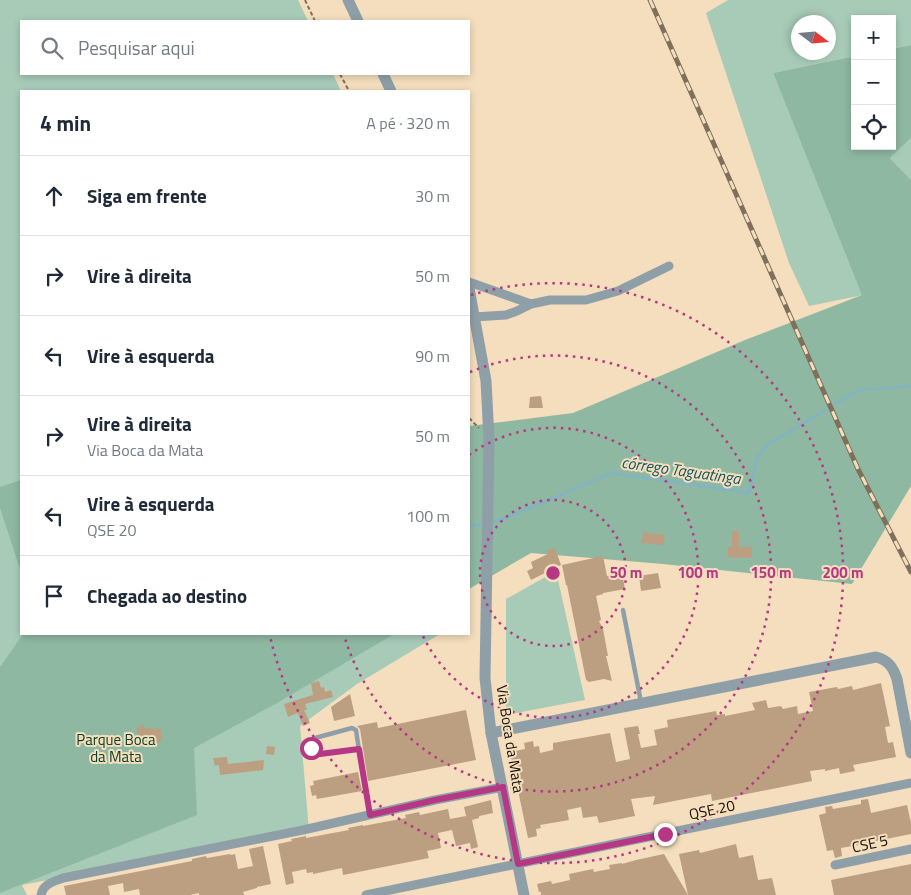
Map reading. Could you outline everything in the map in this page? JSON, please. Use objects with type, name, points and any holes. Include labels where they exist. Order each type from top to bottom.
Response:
[{"type":"street","points":[[348,0],[358,20]]},
{"type":"street","points":[[383,75],[391,90]]},
{"type":"street","points":[[474,318],[506,315],[531,304],[550,300],[586,300],[618,291],[669,266]]},
{"type":"street","points":[[470,282],[531,304]]},
{"type":"street","name":"Via Boca da Mata","points":[[470,294],[486,381],[489,439],[485,678],[491,733],[524,895]]},
{"type":"street","points":[[491,733],[876,657],[888,662],[894,672],[911,753]]},
{"type":"street","name":"QSE 20","points":[[366,895],[911,783]]},
{"type":"street","points":[[41,895],[45,885],[63,878],[303,830],[435,800],[503,787]]},
{"type":"street","name":"CSE 5","points":[[835,865],[911,849]]},
{"type":"lane","points":[[623,610],[641,704]]},
{"type":"lane","points":[[359,749],[320,754],[314,752],[311,748],[312,741],[315,738],[352,728],[356,730],[370,815]]},
{"type":"path","points":[[305,0],[315,20]]},
{"type":"path","points":[[341,75],[348,90]]},
{"type":"green space","name":"Parque Boca da Mata","points":[[0,0],[298,0],[308,20],[20,20],[20,75],[333,75],[341,90],[20,90],[20,635],[438,635],[357,684],[300,726],[309,830],[22,885],[27,895],[0,895]]},
{"type":"green space","points":[[728,0],[911,0],[911,45],[896,48],[896,15],[851,15],[851,57],[836,60],[836,15],[791,15],[791,60],[836,60],[773,73],[863,295],[809,306],[789,263],[706,13]]},
{"type":"green space","points":[[911,45],[911,138],[890,158],[911,180],[911,486],[852,584],[663,564],[531,553],[470,588],[470,426],[573,413],[745,340],[862,295],[773,73],[851,57],[851,150],[896,150],[896,48]]},
{"type":"green space","points":[[911,138],[911,180],[890,158]]},
{"type":"green space","points":[[20,480],[20,569],[0,508],[0,487]]},
{"type":"green space","points":[[556,571],[585,700],[506,715],[506,599]]},
{"type":"green space","points":[[22,635],[392,635],[277,703],[194,748],[197,815],[0,893],[0,667]]},
{"type":"building","points":[[541,396],[543,408],[529,408],[530,397]]},
{"type":"building","points":[[732,531],[739,531],[739,547],[752,547],[752,558],[728,558],[728,547],[732,547]]},
{"type":"building","points":[[644,532],[664,535],[663,545],[641,543]]},
{"type":"building","points":[[555,548],[561,565],[531,580],[527,571],[533,568],[531,562],[548,554],[546,551]]},
{"type":"building","points":[[603,556],[607,576],[622,573],[625,589],[596,596],[601,620],[599,621],[603,629],[608,656],[606,656],[612,681],[604,679],[589,682],[586,680],[562,565]]},
{"type":"building","points":[[658,573],[661,588],[641,591],[639,576]]},
{"type":"building","points":[[319,681],[321,688],[324,687],[325,692],[331,690],[333,697],[305,704],[307,710],[304,710],[310,723],[303,726],[298,713],[288,717],[284,704],[313,695],[311,683]]},
{"type":"building","points":[[881,683],[890,726],[885,727],[888,743],[893,742],[896,757],[853,765],[855,771],[840,774],[839,768],[825,771],[825,769],[810,771],[812,781],[712,801],[711,794],[653,805],[655,796],[631,799],[635,816],[599,823],[597,816],[583,818],[581,807],[567,810],[569,820],[540,825],[541,828],[536,829],[537,836],[528,838],[510,752],[525,749],[524,743],[533,741],[534,747],[539,746],[540,753],[553,750],[553,743],[610,733],[616,762],[630,759],[624,728],[638,726],[641,748],[657,745],[654,730],[668,727],[667,720],[716,711],[717,715],[725,714],[725,716],[755,710],[752,703],[766,700],[768,708],[781,706],[783,709],[797,706],[798,714],[813,711],[809,692],[852,686],[853,690]]},
{"type":"building","points":[[350,694],[355,716],[334,721],[331,707]]},
{"type":"building","points":[[466,710],[476,760],[368,781],[360,729],[357,726],[377,722],[378,728]]},
{"type":"building","points":[[144,725],[144,728],[161,729],[160,742],[151,743],[151,740],[137,740],[137,726]]},
{"type":"building","points":[[267,746],[275,747],[274,755],[266,754]]},
{"type":"building","points":[[227,757],[228,764],[264,760],[263,770],[220,775],[219,765],[215,766],[213,758]]},
{"type":"building","points":[[358,772],[362,791],[317,799],[316,795],[312,796],[310,786],[314,785],[313,781]]},
{"type":"building","points":[[868,799],[871,813],[907,805],[911,823],[911,834],[841,848],[842,856],[835,858],[833,850],[827,851],[819,815],[826,813],[825,807],[832,806],[833,809],[861,804],[861,800]]},
{"type":"building","points":[[491,800],[493,813],[479,816],[479,818],[472,820],[478,847],[471,849],[470,843],[456,846],[452,830],[438,833],[441,848],[427,851],[429,858],[343,875],[342,868],[313,874],[313,872],[307,873],[306,869],[292,872],[294,883],[286,885],[278,844],[292,841],[291,839],[306,836],[306,838],[349,830],[348,828],[363,825],[406,818],[405,815],[419,812],[420,815],[448,809],[450,819],[466,816],[464,807]]},
{"type":"building","points":[[736,844],[739,858],[753,855],[758,880],[772,878],[776,895],[688,895],[679,854],[699,850],[700,853]]},
{"type":"building","points":[[263,846],[271,884],[243,892],[244,895],[199,895],[199,893],[190,895],[140,895],[139,889],[124,892],[123,883],[108,886],[110,895],[66,895],[64,886],[192,861],[192,859],[206,856],[207,858],[235,854],[238,869],[253,866],[249,849]]},
{"type":"building","points":[[664,854],[688,895],[541,895],[541,892],[539,892],[537,884],[551,881],[552,884],[570,880],[569,874],[593,869],[594,872],[610,869],[609,865],[622,864]]},
{"type":"building","points":[[911,864],[911,895],[834,895],[831,880]]},
{"type":"waterway","name":"córrego Taguatinga","points":[[491,522],[506,518],[612,473],[749,493],[757,458],[767,445],[859,390],[911,386]]},
{"type":"waterway","name":"córrego Taguatinga","points":[[470,527],[485,523]]},
{"type":"railway","points":[[650,0],[858,469],[911,572]]},
{"type":"route","points":[[311,748],[314,752],[320,754],[359,749],[370,815],[503,787],[518,864],[665,834]]}]
